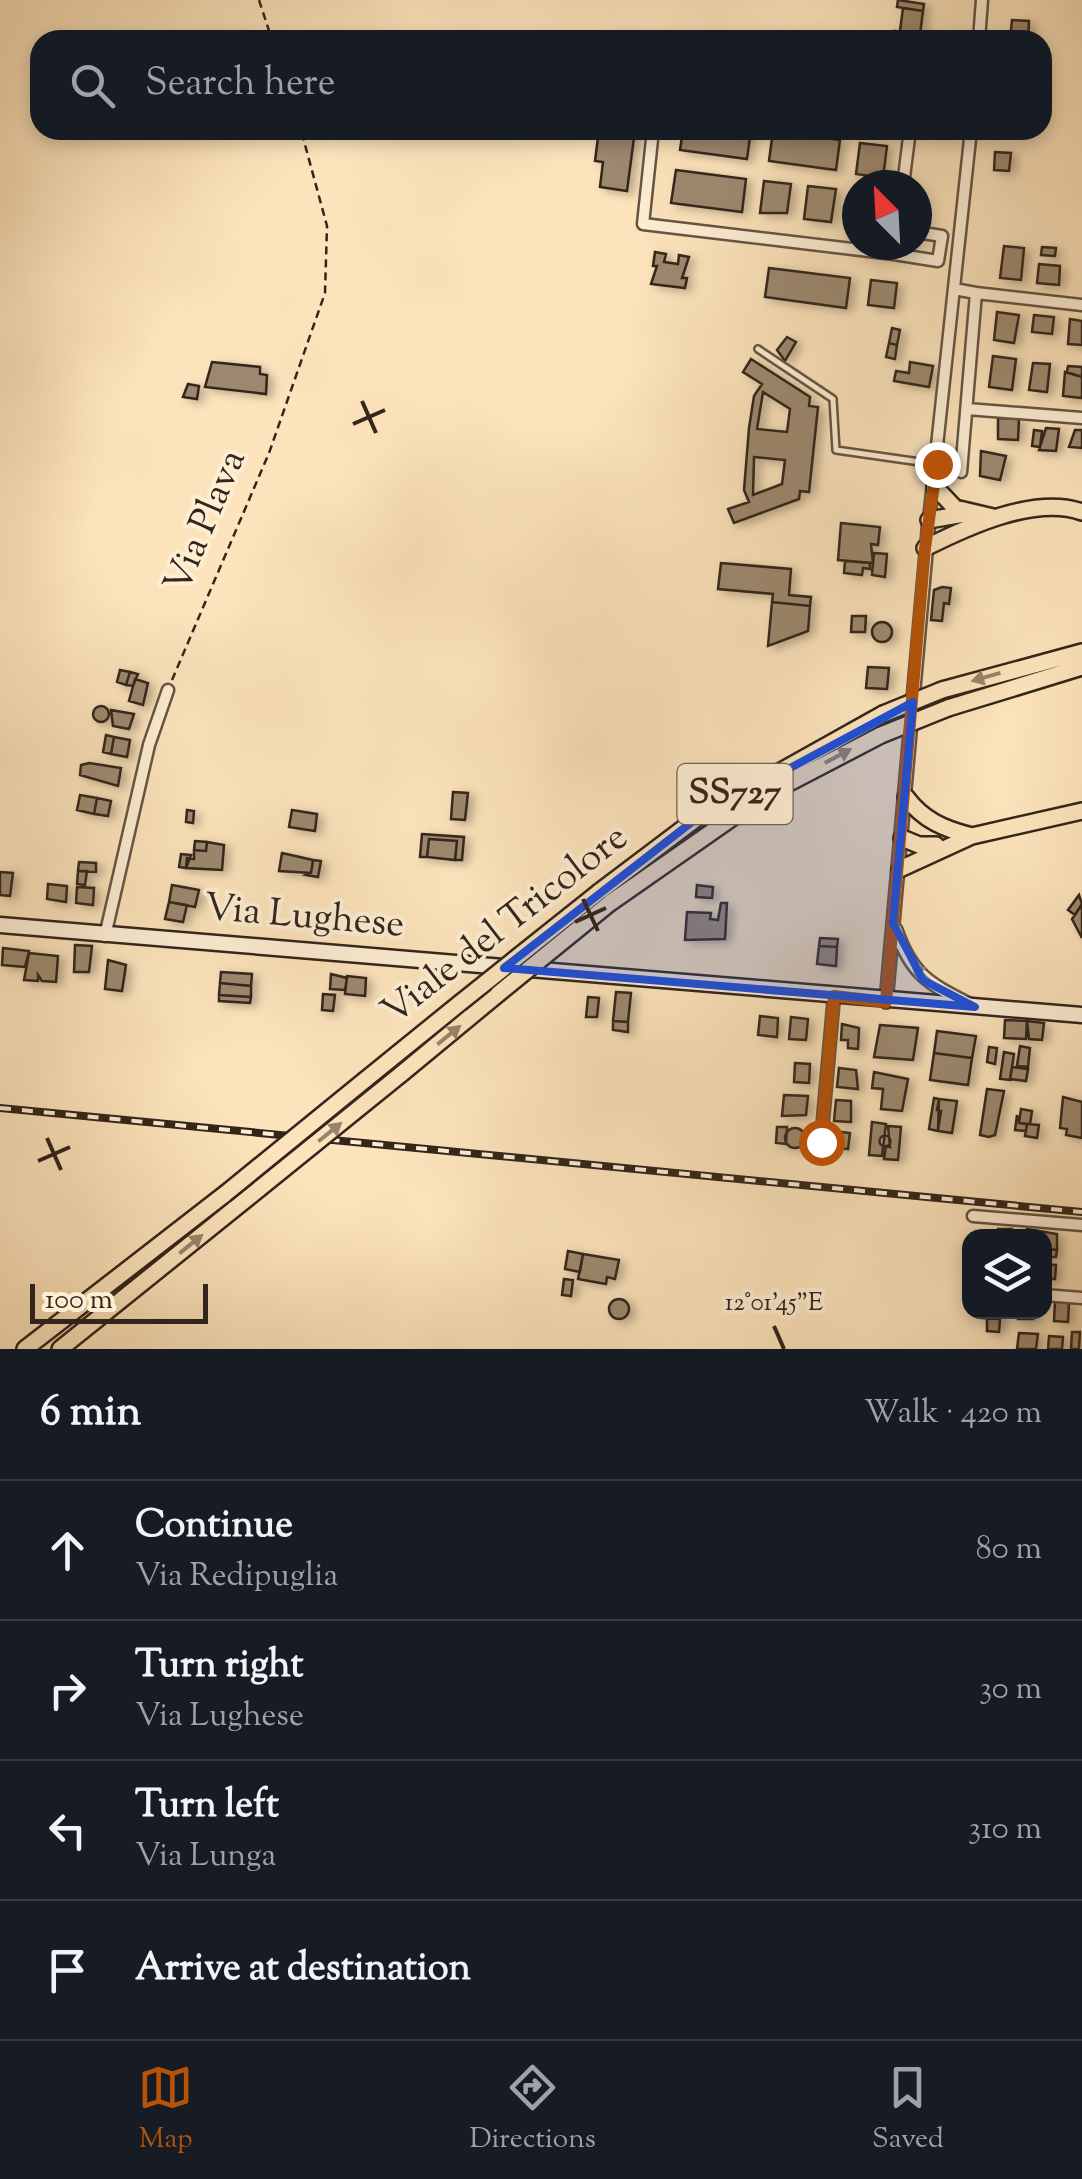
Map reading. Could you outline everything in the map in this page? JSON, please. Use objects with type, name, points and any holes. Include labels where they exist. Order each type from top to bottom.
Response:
[{"type":"highway","points":[[935,487],[968,522]]},
{"type":"highway","points":[[925,548],[968,522],[1046,508],[1082,512]]},
{"type":"highway","points":[[929,520],[952,514],[968,522]]},
{"type":"highway","points":[[1032,671],[1082,644]]},
{"type":"highway","name":"Viale del Tricolore","points":[[26,1349],[460,1003],[604,898],[762,797],[882,734],[1082,652]]},
{"type":"highway","name":"Viale del Tricolore","points":[[60,1349],[498,994],[697,818],[883,714],[942,690],[1032,671],[1082,667]]},
{"type":"highway","points":[[1032,671],[1082,678]]},
{"type":"highway","points":[[906,796],[919,814],[949,837]]},
{"type":"highway","points":[[902,838],[916,831],[949,837],[972,836],[1082,811]]},
{"type":"highway","points":[[900,869],[949,837]]},
{"type":"main road","name":"Via Lughese","points":[[0,925],[886,1002],[1082,1015]]},
{"type":"street","points":[[980,30],[982,0]]},
{"type":"street","points":[[653,140],[643,224],[842,245]]},
{"type":"street","points":[[905,170],[909,140]]},
{"type":"street","points":[[886,1002],[925,548],[935,487],[970,140]]},
{"type":"street","points":[[932,234],[942,236],[938,261],[932,260]]},
{"type":"street","points":[[954,289],[1082,305]]},
{"type":"street","points":[[960,472],[976,294]]},
{"type":"street","points":[[967,409],[1082,418]]},
{"type":"street","points":[[105,936],[149,746],[168,690]]},
{"type":"street","points":[[893,923],[904,954],[923,980],[975,1007]]},
{"type":"street","points":[[821,1142],[834,996]]},
{"type":"street","points":[[973,1216],[1082,1225]]},
{"type":"street","points":[[1052,1296],[1082,1298]]},
{"type":"lane","points":[[758,348],[833,399],[836,450],[937,464]]},
{"type":"path","points":[[259,0],[269,30]]},
{"type":"path","name":"Via Plava","points":[[168,690],[269,453],[325,294],[327,226],[305,140]]},
{"type":"highlighted area","points":[[913,702],[893,923],[923,980],[975,1007],[504,968],[697,818]]},
{"type":"building","points":[[898,0],[924,4],[923,11],[897,7]]},
{"type":"building","points":[[903,8],[923,11],[921,30],[900,30]]},
{"type":"building","points":[[1012,20],[1029,21],[1029,30],[1011,30]]},
{"type":"building","points":[[598,140],[634,140],[627,191],[600,187],[603,162],[595,161]]},
{"type":"building","points":[[682,140],[750,140],[747,159],[680,150]]},
{"type":"building","points":[[772,140],[840,140],[836,170],[769,161]]},
{"type":"building","points":[[860,143],[887,146],[884,170],[857,170]]},
{"type":"building","points":[[995,152],[1011,153],[1009,171],[994,170]]},
{"type":"building","points":[[676,170],[746,179],[742,212],[671,203]]},
{"type":"building","points":[[764,181],[791,184],[787,213],[760,213]]},
{"type":"building","points":[[808,186],[836,189],[831,222],[804,219]]},
{"type":"building","points":[[1004,246],[1024,248],[1021,280],[1000,278]]},
{"type":"building","points":[[1042,247],[1056,248],[1055,256],[1041,255]]},
{"type":"building","points":[[655,252],[666,254],[664,262],[678,264],[679,255],[689,257],[682,278],[687,278],[685,288],[651,284],[657,266],[653,266]]},
{"type":"building","points":[[1039,264],[1060,266],[1059,285],[1037,283]]},
{"type":"building","points":[[769,268],[850,278],[846,308],[765,297]]},
{"type":"building","points":[[871,280],[897,283],[894,308],[868,305]]},
{"type":"building","points":[[997,312],[1019,315],[1014,343],[994,340]]},
{"type":"building","points":[[1034,315],[1054,317],[1052,334],[1032,332]]},
{"type":"building","points":[[1070,319],[1082,321],[1082,345],[1068,344]]},
{"type":"building","points":[[892,328],[900,330],[897,345],[889,343]]},
{"type":"building","points":[[787,337],[796,342],[785,361],[777,350]]},
{"type":"building","points":[[889,343],[897,345],[895,359],[886,357]]},
{"type":"building","points":[[993,356],[1016,359],[1012,390],[989,387]]},
{"type":"building","points":[[751,359],[810,397],[809,406],[818,407],[809,492],[800,491],[799,499],[734,523],[728,509],[749,502],[744,490],[749,428],[754,396],[762,384],[743,372]],"holes":[[[763,392],[790,409],[787,432],[757,429]],[[754,457],[785,460],[782,484],[753,495]]]},
{"type":"building","points":[[212,362],[260,367],[260,374],[267,375],[266,394],[205,387]]},
{"type":"building","points":[[910,362],[933,366],[929,387],[894,381],[896,371],[909,373]]},
{"type":"building","points":[[1033,363],[1050,364],[1047,392],[1029,390]]},
{"type":"building","points":[[1068,366],[1082,367],[1082,377],[1067,372]]},
{"type":"building","points":[[1065,372],[1082,377],[1082,398],[1063,396]]},
{"type":"building","points":[[188,384],[199,386],[197,399],[183,397]]},
{"type":"building","points":[[998,418],[1019,419],[1018,440],[998,439]]},
{"type":"building","points":[[1046,428],[1059,429],[1056,451],[1039,450]]},
{"type":"building","points":[[1034,430],[1042,431],[1040,447],[1032,446]]},
{"type":"building","points":[[1075,430],[1082,430],[1082,448],[1069,447]]},
{"type":"building","points":[[981,451],[1006,456],[1000,480],[980,476]]},
{"type":"building","points":[[841,523],[880,527],[878,545],[871,544],[873,563],[838,560]]},
{"type":"building","points":[[874,553],[887,554],[885,577],[872,575]]},
{"type":"building","points":[[845,561],[870,563],[870,569],[863,568],[862,575],[844,573]]},
{"type":"building","points":[[721,563],[791,569],[789,595],[811,597],[810,606],[772,602],[773,594],[718,589]]},
{"type":"building","points":[[951,588],[949,604],[944,603],[942,621],[931,620],[934,590]]},
{"type":"building","points":[[772,602],[810,606],[808,631],[768,646]]},
{"type":"building","points":[[852,616],[866,616],[865,632],[851,632]]},
{"type":"building","points":[[882,622],[892,632],[882,642],[872,632]]},
{"type":"building","points":[[868,667],[889,668],[887,689],[866,688]]},
{"type":"building","points":[[120,670],[130,672],[126,685],[117,682]]},
{"type":"building","points":[[130,672],[138,674],[133,686],[126,685]]},
{"type":"building","points":[[135,679],[148,683],[143,705],[129,701]]},
{"type":"building","points":[[101,706],[109,714],[101,722],[93,714]]},
{"type":"building","points":[[111,710],[134,714],[129,729],[113,726]]},
{"type":"building","points":[[106,735],[114,737],[111,754],[103,752]]},
{"type":"building","points":[[114,737],[130,740],[127,757],[111,754]]},
{"type":"building","points":[[81,765],[121,768],[118,786],[80,775]]},
{"type":"building","points":[[453,792],[468,793],[465,820],[451,819]]},
{"type":"building","points":[[80,795],[97,798],[94,814],[77,810]]},
{"type":"building","points":[[97,798],[111,801],[108,816],[94,814]]},
{"type":"building","points":[[187,810],[194,811],[193,823],[186,822]]},
{"type":"building","points":[[292,810],[317,814],[315,831],[289,827]]},
{"type":"building","points":[[422,834],[464,837],[462,860],[455,860],[457,841],[429,839],[427,857],[420,857]]},
{"type":"building","points":[[429,839],[457,841],[455,860],[427,857]]},
{"type":"building","points":[[195,841],[207,842],[206,851],[194,850]]},
{"type":"building","points":[[207,842],[224,845],[222,870],[186,868],[187,858],[194,859],[194,850],[206,851]]},
{"type":"building","points":[[282,853],[313,860],[311,873],[279,871]]},
{"type":"building","points":[[181,854],[191,855],[186,868],[179,867]]},
{"type":"building","points":[[313,860],[321,861],[318,877],[306,875],[311,873]]},
{"type":"building","points":[[79,862],[96,863],[96,872],[78,871]]},
{"type":"building","points":[[78,871],[87,871],[85,885],[77,884]]},
{"type":"building","points":[[0,872],[13,873],[10,896],[0,895]]},
{"type":"building","points":[[48,884],[67,886],[66,902],[47,899]]},
{"type":"building","points":[[172,885],[199,890],[195,907],[169,902]]},
{"type":"building","points":[[697,885],[713,887],[712,898],[696,897]]},
{"type":"building","points":[[77,887],[94,888],[93,905],[76,903]]},
{"type":"building","points":[[1079,895],[1082,904],[1075,915],[1068,910]]},
{"type":"building","points":[[169,902],[187,905],[183,922],[165,919]]},
{"type":"building","points":[[721,903],[727,903],[725,939],[685,940],[687,912],[711,913],[710,919],[718,920]]},
{"type":"building","points":[[1082,904],[1082,938],[1072,919]]},
{"type":"building","points":[[820,938],[838,939],[837,947],[819,946]]},
{"type":"building","points":[[75,945],[92,946],[89,972],[74,972]]},
{"type":"building","points":[[819,946],[837,947],[836,966],[817,964]]},
{"type":"building","points":[[3,948],[29,951],[25,967],[2,965]]},
{"type":"building","points":[[29,953],[58,956],[56,982],[42,981],[38,975],[38,981],[24,980]]},
{"type":"building","points":[[108,960],[126,965],[122,991],[105,989]]},
{"type":"building","points":[[221,972],[252,974],[251,986],[220,983]]},
{"type":"building","points":[[331,974],[347,978],[345,990],[330,989]]},
{"type":"building","points":[[347,976],[366,978],[365,996],[345,994]]},
{"type":"building","points":[[220,983],[251,986],[251,997],[219,995]]},
{"type":"building","points":[[616,992],[631,993],[628,1022],[613,1021]]},
{"type":"building","points":[[323,994],[335,995],[333,1011],[322,1010]]},
{"type":"building","points":[[219,995],[251,997],[250,1003],[219,1001]]},
{"type":"building","points":[[588,997],[599,998],[597,1017],[586,1017]]},
{"type":"building","points":[[760,1016],[778,1018],[777,1037],[758,1035]]},
{"type":"building","points":[[791,1017],[808,1019],[806,1040],[789,1039]]},
{"type":"building","points":[[1005,1020],[1027,1021],[1026,1039],[1004,1038]]},
{"type":"building","points":[[613,1021],[628,1022],[628,1032],[613,1030]]},
{"type":"building","points":[[1027,1021],[1044,1023],[1042,1040],[1029,1039]]},
{"type":"building","points":[[842,1024],[859,1028],[858,1049],[848,1048],[848,1040],[841,1040]]},
{"type":"building","points":[[880,1025],[918,1028],[913,1060],[874,1057]]},
{"type":"building","points":[[937,1031],[976,1036],[972,1058],[934,1053]]},
{"type":"building","points":[[1020,1046],[1030,1048],[1028,1067],[1017,1066]]},
{"type":"building","points":[[989,1047],[997,1048],[995,1064],[987,1062]]},
{"type":"building","points":[[1004,1052],[1014,1054],[1010,1080],[1000,1079]]},
{"type":"building","points":[[934,1053],[972,1058],[968,1085],[930,1080]]},
{"type":"building","points":[[795,1063],[810,1064],[809,1083],[794,1082]]},
{"type":"building","points":[[1012,1067],[1028,1069],[1026,1081],[1010,1079]]},
{"type":"building","points":[[839,1068],[856,1070],[858,1089],[837,1087]]},
{"type":"building","points":[[874,1072],[908,1079],[902,1111],[881,1109],[883,1089],[872,1088]]},
{"type":"building","points":[[987,1089],[1004,1091],[995,1135],[989,1137],[980,1135]]},
{"type":"building","points":[[784,1095],[808,1096],[806,1115],[782,1116]]},
{"type":"building","points":[[1063,1097],[1082,1102],[1082,1138],[1066,1135],[1067,1129],[1060,1128]]},
{"type":"building","points":[[934,1098],[939,1099],[937,1110],[941,1111],[938,1131],[929,1129]]},
{"type":"building","points":[[939,1099],[957,1101],[952,1133],[938,1131]]},
{"type":"building","points":[[836,1100],[851,1101],[851,1122],[834,1121]]},
{"type":"building","points":[[1021,1109],[1032,1111],[1030,1124],[1019,1123]]},
{"type":"building","points":[[1017,1115],[1019,1123],[1027,1124],[1026,1131],[1015,1130]]},
{"type":"building","points":[[872,1122],[886,1124],[882,1156],[869,1155]]},
{"type":"building","points":[[1027,1124],[1039,1125],[1037,1138],[1025,1136]]},
{"type":"building","points":[[888,1126],[901,1127],[898,1160],[884,1159],[886,1146],[890,1147]]},
{"type":"building","points":[[777,1127],[787,1127],[786,1144],[776,1143]]},
{"type":"building","points":[[791,1128],[799,1128],[805,1138],[799,1148],[791,1148],[785,1142],[785,1134]]},
{"type":"building","points":[[833,1131],[850,1133],[848,1149],[831,1147]]},
{"type":"building","points":[[885,1135],[891,1141],[885,1147],[879,1141]]},
{"type":"building","points":[[1052,1233],[1057,1234],[1057,1250],[1052,1250]]},
{"type":"building","points":[[568,1251],[583,1254],[580,1272],[565,1269]]},
{"type":"building","points":[[583,1254],[619,1260],[615,1279],[607,1277],[606,1284],[578,1279]]},
{"type":"building","points":[[564,1279],[573,1280],[571,1296],[562,1295]]},
{"type":"building","points":[[619,1299],[629,1309],[619,1319],[609,1309]]},
{"type":"building","points":[[1055,1301],[1069,1302],[1068,1322],[1054,1321]]},
{"type":"building","points":[[987,1319],[1000,1319],[999,1332],[987,1331]]},
{"type":"building","points":[[1072,1332],[1080,1332],[1079,1349],[1071,1349]]},
{"type":"building","points":[[1019,1333],[1038,1334],[1036,1349],[1017,1349]]},
{"type":"building","points":[[1049,1336],[1063,1337],[1062,1349],[1048,1349]]},
{"type":"railway","points":[[0,1108],[1082,1212]]},
{"type":"route","points":[[821,1142],[834,996],[886,1002],[925,548],[937,464]]}]
